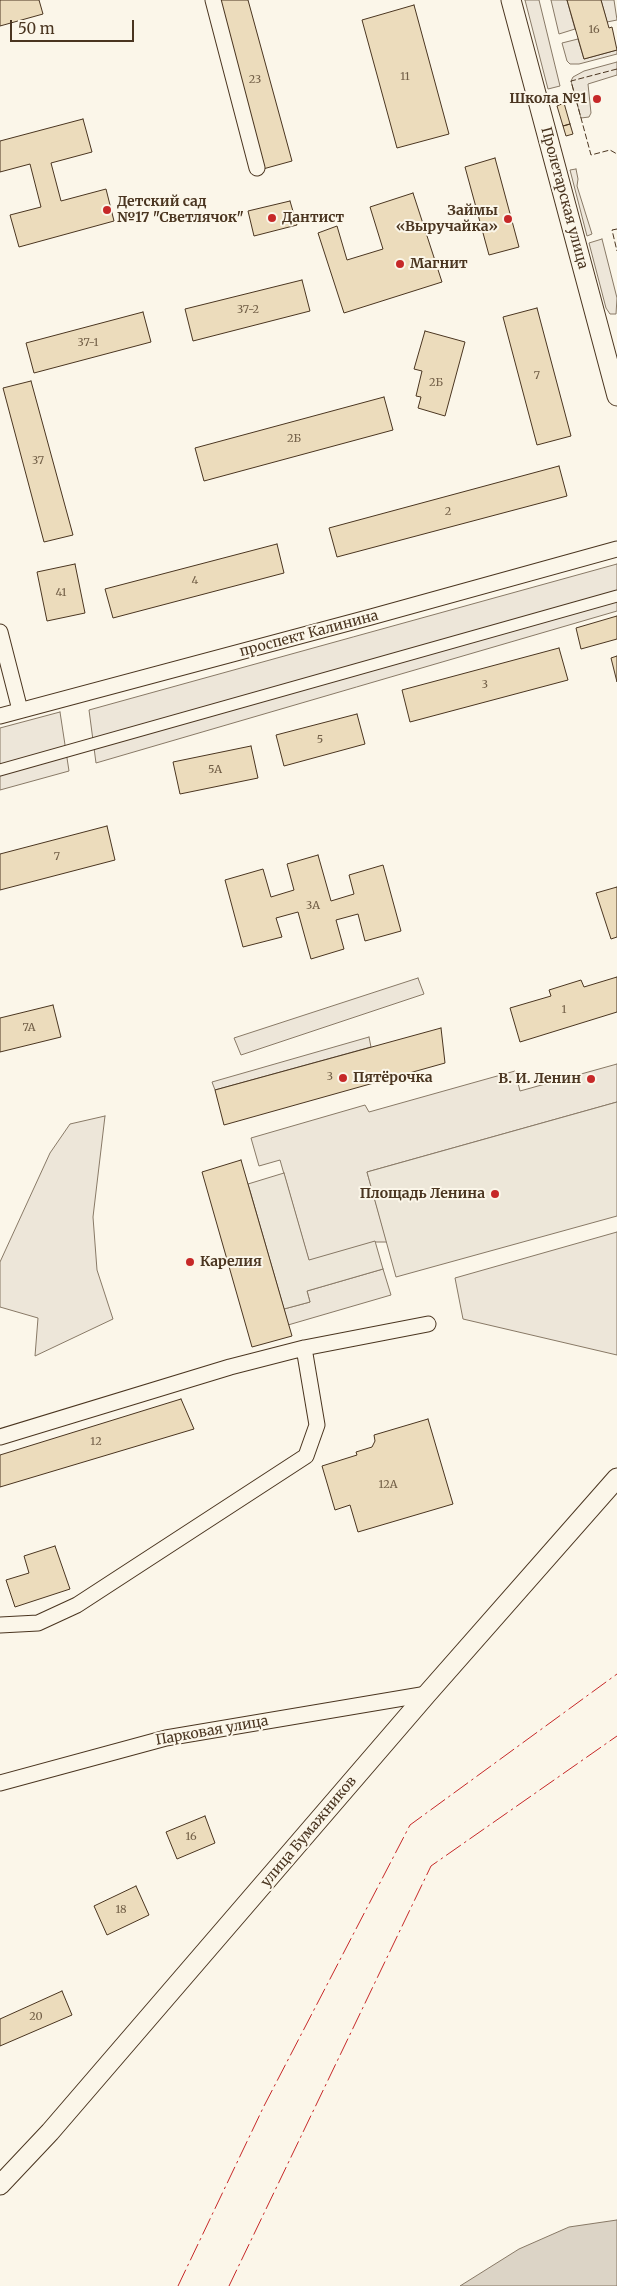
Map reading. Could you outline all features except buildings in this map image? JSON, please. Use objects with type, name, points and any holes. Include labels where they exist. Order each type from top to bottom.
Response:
[{"type":"street","points":[[213,0],[257,168]]},
{"type":"street","name":"Пролетарская улица","points":[[511,0],[617,396]]},
{"type":"street","name":"проспект Калинина","points":[[0,716],[362,620],[617,549]]},
{"type":"street","points":[[0,770],[617,596]]},
{"type":"street","points":[[0,632],[20,710]]},
{"type":"street","points":[[0,1437],[230,1367],[304,1348],[428,1324]]},
{"type":"street","points":[[0,1625],[38,1623],[77,1605],[306,1456],[317,1425],[304,1348]]},
{"type":"street","name":"улица Бумажников","points":[[0,2186],[160,2007],[427,1694],[617,1478]]},
{"type":"street","name":"Парковая улица","points":[[0,1784],[166,1738],[427,1694]]},
{"type":"shaded area","points":[[525,0],[539,0],[560,86],[548,89]]},
{"type":"shaded area","points":[[551,0],[567,0],[575,29],[559,34]]},
{"type":"shaded area","points":[[601,0],[614,0],[617,20],[607,22]]},
{"type":"shaded area","points":[[578,39],[584,59],[617,50],[617,54],[579,64],[570,64],[567,61],[562,43]]},
{"type":"shaded area","points":[[617,62],[617,75],[588,84],[591,113],[589,117],[581,118],[571,81],[573,77],[584,71]]},
{"type":"shaded area","points":[[576,169],[577,186],[592,234],[587,236],[570,170]]},
{"type":"shaded area","points":[[602,239],[617,298],[616,314],[610,314],[606,308],[589,243]]},
{"type":"shaded area","points":[[617,564],[617,611],[96,763],[89,710]]},
{"type":"shaded area","points":[[60,712],[69,771],[0,790],[0,728]]},
{"type":"shaded area","points":[[418,978],[424,994],[241,1055],[234,1038]]},
{"type":"shaded area","points":[[369,1037],[371,1047],[215,1090],[212,1082]]},
{"type":"shaded area","points":[[617,1064],[617,1102],[367,1172],[387,1242],[375,1242],[309,1261],[280,1160],[259,1166],[251,1138],[365,1105],[369,1112],[515,1071],[520,1091]]},
{"type":"shaded area","name":"Площадь Ленина","points":[[617,1102],[617,1216],[396,1277],[367,1172]]},
{"type":"shaded area","points":[[105,1116],[93,1217],[97,1270],[113,1319],[35,1356],[38,1318],[0,1307],[0,1262],[50,1153],[70,1124]]},
{"type":"shaded area","points":[[284,1173],[309,1260],[375,1241],[383,1269],[307,1291],[310,1302],[284,1309],[248,1184]]},
{"type":"shaded area","points":[[617,1232],[617,1355],[463,1319],[455,1278]]},
{"type":"shaded area","points":[[383,1269],[391,1295],[288,1325],[284,1309],[310,1302],[307,1291]]},
{"type":"shaded area","points":[[617,2220],[617,2286],[460,2286],[519,2249],[569,2227]]},
{"type":"fence","points":[[617,69],[571,81],[591,155],[610,150],[617,154]]},
{"type":"fence","points":[[617,229],[612,230],[617,251]]},
{"type":"power","points":[[178,2286],[264,2106],[410,1825],[617,1674]]},
{"type":"power","points":[[229,2286],[431,1866],[617,1736]]},
{"type":"place","name":"Школа №1","points":[[597,99]]},
{"type":"place","name":"Детский сад №17 \"Светлячок\"","points":[[107,210]]},
{"type":"place","name":"Дантист","points":[[272,218]]},
{"type":"place","name":"Займы «Выручайка»","points":[[508,219]]},
{"type":"place","name":"Магнит","points":[[400,264]]},
{"type":"place","name":"Пятёрочка","points":[[343,1078]]},
{"type":"place","name":"В. И. Ленин","points":[[591,1079]]},
{"type":"place","name":"Площадь Ленина","points":[[495,1194]]},
{"type":"place","name":"Карелия","points":[[190,1262]]}]
